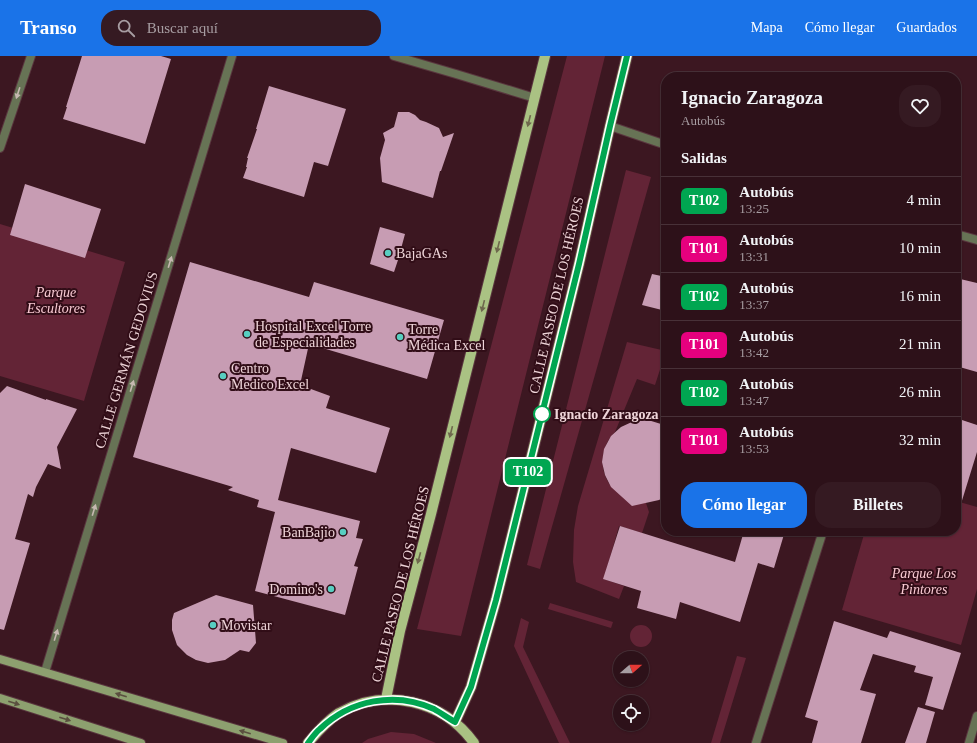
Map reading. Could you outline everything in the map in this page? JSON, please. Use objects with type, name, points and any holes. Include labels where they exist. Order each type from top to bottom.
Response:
[{"type":"main road","name":"CALLE PASEO DE LOS HÉROES","points":[[386,699],[400,630],[431,514],[545,56]]},
{"type":"main road","name":"CALLE PASEO DE LOS HÉROES","points":[[455,722],[471,687],[496,600],[577,272],[627,56]]},
{"type":"main road","points":[[0,659],[282,743]]},
{"type":"main road","points":[[0,698],[141,743]]},
{"type":"main road","points":[[308,743],[319,729],[339,714],[361,704],[386,699],[411,701],[434,709],[455,722],[474,743]]},
{"type":"street","points":[[0,148],[31,56]]},
{"type":"street","name":"CALLE GERMÁN GEDOVIUS","points":[[45,672],[232,56]]},
{"type":"street","points":[[394,56],[535,98]]},
{"type":"street","points":[[610,126],[661,143]]},
{"type":"street","points":[[961,235],[977,240]]},
{"type":"street","points":[[756,743],[821,536]]},
{"type":"street","points":[[969,743],[977,716]]},
{"type":"green space","points":[[567,56],[605,56],[461,636],[417,629]]},
{"type":"green space","points":[[626,170],[651,177],[540,569],[527,565]]},
{"type":"green space","name":"Parque Escultores","points":[[0,224],[125,262],[84,401],[0,376]]},
{"type":"green space","points":[[627,342],[661,350],[661,366],[655,385],[637,379],[615,432],[610,437],[604,451],[604,473],[611,486],[632,500],[646,503],[649,512],[642,533],[619,526],[604,579],[624,586],[619,599],[576,582],[573,562],[574,530],[578,506]]},
{"type":"green space","name":"Parque Los Pintores","points":[[961,502],[977,507],[977,589],[961,645],[842,610],[864,536],[961,536]]},
{"type":"green space","points":[[550,603],[613,622],[611,628],[548,609]]},
{"type":"green space","points":[[521,618],[529,622],[523,647],[570,743],[559,743],[514,646]]},
{"type":"green space","points":[[637,625],[645,625],[652,632],[652,640],[645,647],[637,647],[630,640],[630,632]]},
{"type":"green space","points":[[737,656],[746,658],[720,743],[711,743]]},
{"type":"green space","points":[[391,732],[414,734],[436,743],[362,743],[368,739]]},
{"type":"building","points":[[82,56],[161,56],[171,59],[145,144],[63,119]]},
{"type":"building","points":[[269,86],[346,109],[328,166],[314,162],[304,197],[243,178],[247,167],[247,158]]},
{"type":"building","points":[[398,112],[409,112],[420,120],[439,128],[443,137],[454,133],[440,171],[433,198],[382,182],[380,158],[385,140],[383,133],[394,127]]},
{"type":"building","points":[[25,184],[101,209],[85,258],[10,235]]},
{"type":"building","points":[[380,227],[405,234],[394,272],[370,264]]},
{"type":"building","name":"Centro Medico Excel","points":[[190,262],[309,297],[314,282],[444,320],[427,379],[309,344],[300,385],[330,396],[326,408],[390,428],[376,473],[291,448],[278,500],[360,521],[356,538],[363,539],[354,566],[358,567],[345,615],[255,591],[275,512],[257,507],[259,500],[228,490],[233,487],[133,457]]},
{"type":"building","points":[[652,274],[661,276],[661,310],[642,305]]},
{"type":"building","points":[[961,279],[977,283],[977,372],[961,367]]},
{"type":"building","points":[[7,386],[77,409],[57,447],[61,469],[48,464],[36,487],[33,497],[28,494],[15,539],[30,543],[4,630],[0,629],[0,393]]},
{"type":"building","points":[[648,420],[661,424],[661,499],[632,506],[611,487],[605,475],[602,462],[604,449],[611,436],[621,427],[634,421]]},
{"type":"building","points":[[961,420],[977,425],[977,452],[961,504]]},
{"type":"building","points":[[620,526],[735,562],[743,536],[784,536],[774,568],[758,563],[740,622],[680,602],[676,619],[637,608],[641,591],[603,579]]},
{"type":"building","name":"Movistar","points":[[216,595],[253,605],[256,643],[249,652],[240,650],[225,660],[208,663],[196,660],[187,655],[177,645],[172,630],[172,620],[174,613]]},
{"type":"building","points":[[834,621],[887,638],[890,631],[961,653],[943,710],[925,705],[933,677],[914,672],[916,666],[873,654],[860,690],[876,694],[861,743],[812,743],[818,721],[805,717]]},
{"type":"building","points":[[918,707],[935,712],[926,743],[905,743]]},
{"type":"bus line","name":"T102","points":[[308,743],[319,729],[339,714],[361,704],[386,699],[411,701],[434,709],[455,722],[466,699],[483,649],[496,600],[575,279],[627,56]]},
{"type":"place","name":"BajaGAs","points":[[388,253]]},
{"type":"place","name":"Hospital Excel Torre de Especialidades","points":[[247,334]]},
{"type":"place","name":"Torre Médica Excel","points":[[400,337]]},
{"type":"place","name":"Centro Medico Excel","points":[[223,376]]},
{"type":"place","name":"Ignacio Zaragoza","points":[[542,414]]},
{"type":"place","name":"BanBajio","points":[[343,532]]},
{"type":"place","name":"Domino's","points":[[331,589]]},
{"type":"place","name":"Movistar","points":[[213,625]]}]
